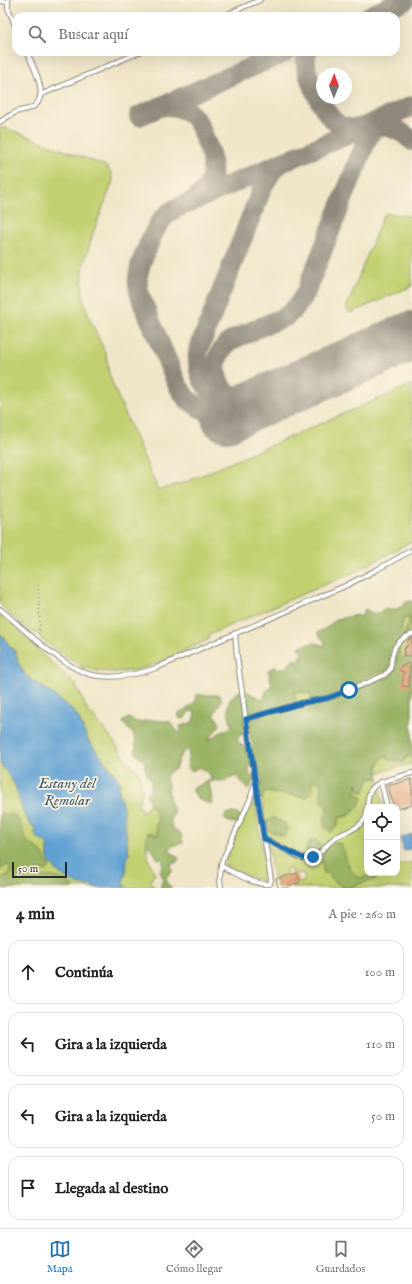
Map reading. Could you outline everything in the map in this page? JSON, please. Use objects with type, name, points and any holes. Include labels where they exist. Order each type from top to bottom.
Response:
[{"type":"lane","points":[[232,12],[260,0]]},
{"type":"lane","points":[[0,1],[8,1],[8,8],[12,18]]},
{"type":"lane","points":[[0,122],[11,115],[33,107],[37,103],[40,96],[40,86],[29,56]]},
{"type":"lane","points":[[40,96],[131,56]]},
{"type":"lane","points":[[0,609],[64,662],[78,669],[91,674],[114,676],[141,673],[156,668],[345,586],[412,550]]},
{"type":"lane","points":[[221,865],[255,882],[264,885],[270,884],[271,880],[255,782],[235,633]]},
{"type":"lane","points":[[246,719],[302,703],[328,698],[360,686],[384,674],[390,670],[396,644],[402,638],[412,634]]},
{"type":"lane","points":[[264,839],[303,858],[313,857],[336,837],[349,831],[362,822],[366,816],[369,792],[374,786],[381,782],[412,773]]},
{"type":"lane","points":[[222,888],[220,879],[222,861],[250,800],[255,782]]},
{"type":"lane","points":[[381,782],[387,804]]},
{"type":"path","points":[[37,640],[40,624],[38,585]]},
{"type":"green space","points":[[0,128],[6,128],[106,166],[111,173],[113,181],[93,233],[84,264],[82,280],[83,295],[88,315],[106,354],[109,374],[117,395],[158,490],[186,482],[412,384],[412,541],[357,571],[224,628],[208,636],[208,640],[151,666],[136,670],[115,672],[98,671],[83,667],[41,639],[41,633],[34,633],[8,613],[0,604]]},
{"type":"green space","points":[[386,213],[412,216],[412,286],[353,312],[349,312],[347,310],[347,306],[383,216]]},
{"type":"green space","points":[[412,601],[412,640],[403,636],[409,624],[409,617],[403,619],[399,641],[399,654],[403,658],[412,655],[412,723],[410,724],[412,729],[412,756],[406,757],[404,762],[389,760],[386,755],[378,765],[379,778],[370,778],[363,792],[359,791],[357,783],[355,793],[362,797],[358,808],[353,810],[350,815],[339,818],[337,825],[331,832],[324,827],[324,818],[328,811],[322,797],[321,782],[310,780],[314,788],[308,797],[265,792],[262,798],[257,801],[253,795],[256,787],[262,784],[261,776],[255,769],[253,760],[249,769],[249,774],[255,779],[248,790],[237,776],[224,782],[213,781],[209,783],[213,804],[202,801],[196,796],[192,789],[212,779],[207,772],[199,767],[192,771],[187,767],[189,753],[186,749],[179,758],[175,769],[168,773],[166,779],[170,800],[174,810],[171,820],[172,827],[181,834],[183,843],[172,846],[169,850],[179,858],[176,863],[171,863],[172,872],[166,877],[167,883],[172,888],[160,888],[163,879],[160,870],[163,866],[163,859],[158,859],[152,849],[146,845],[148,832],[158,836],[156,826],[158,819],[146,794],[151,790],[151,779],[145,771],[145,761],[137,755],[135,738],[123,722],[128,718],[137,722],[151,720],[169,721],[180,734],[180,726],[193,722],[195,712],[189,711],[185,718],[180,719],[178,714],[195,703],[196,695],[219,695],[222,699],[214,714],[220,724],[208,741],[224,730],[231,728],[228,705],[235,694],[244,690],[263,700],[267,689],[272,685],[268,670],[276,666],[277,670],[287,667],[293,660],[300,660],[302,653],[299,647],[306,644],[318,643],[325,646],[325,642],[317,633],[337,619],[357,615],[361,617],[365,609],[372,613],[379,613],[383,609],[397,609],[406,602]],"holes":[[[391,664],[394,669],[391,677],[370,682],[363,686],[355,695],[346,690],[349,685],[360,683],[373,673],[387,671]],[[294,691],[310,693],[311,698],[302,708],[302,713],[293,708],[297,703]],[[246,715],[249,717],[255,716],[249,723],[248,727],[253,746],[250,749],[251,752],[238,742],[238,737],[245,732],[244,720]]]},
{"type":"green space","points":[[0,612],[43,655],[75,684],[88,711],[110,736],[125,758],[138,771],[142,793],[138,804],[143,812],[150,803],[158,819],[156,826],[159,837],[148,839],[147,843],[147,852],[155,874],[150,881],[155,888],[126,888],[123,881],[126,873],[127,858],[129,855],[123,809],[119,792],[119,780],[88,740],[78,717],[68,706],[32,681],[24,673],[18,663],[16,652],[0,633]]},
{"type":"green space","points":[[409,617],[409,624],[403,635],[412,640],[412,655],[403,658],[399,654],[399,641],[403,619]]},
{"type":"green space","points":[[391,664],[394,669],[391,677],[363,686],[355,695],[346,690],[349,685],[360,683],[373,673],[387,671]]},
{"type":"green space","points":[[294,691],[310,693],[311,698],[303,714],[295,710],[293,707],[297,703]]},
{"type":"green space","points":[[386,755],[389,760],[403,762],[406,757],[412,756],[412,766],[411,764],[378,773],[379,762]]},
{"type":"green space","points":[[0,763],[18,789],[24,813],[26,818],[35,827],[35,834],[46,843],[48,847],[48,858],[50,863],[60,874],[77,884],[87,886],[91,885],[100,888],[0,888]]},
{"type":"green space","points":[[370,778],[379,778],[378,782],[383,804],[364,804],[364,876],[400,876],[400,865],[412,862],[412,888],[292,888],[291,886],[302,883],[302,881],[305,880],[303,873],[292,874],[290,868],[286,869],[287,876],[276,879],[278,888],[273,877],[267,840],[262,798],[265,792],[308,797],[310,780],[321,782],[322,797],[328,811],[324,818],[337,825],[339,818],[350,815],[362,798],[355,792],[357,781],[359,791],[368,784]]},
{"type":"green space","points":[[254,796],[267,878],[266,881],[251,878],[225,865],[229,850]]},
{"type":"green space","points":[[0,812],[13,815],[17,818],[21,824],[27,841],[44,856],[50,867],[46,871],[36,870],[35,873],[37,876],[56,877],[75,888],[0,888],[0,879],[9,874],[11,869],[7,865],[0,870]]},
{"type":"green space","points":[[226,814],[239,814],[242,817],[239,823],[229,822],[224,819]]},
{"type":"green space","points":[[273,818],[285,823],[288,833],[284,837],[263,828],[266,821]]},
{"type":"green space","points":[[316,840],[320,845],[317,855],[309,856],[306,849],[310,841]]},
{"type":"green space","points":[[329,843],[341,844],[350,869],[359,878],[376,876],[376,879],[345,888],[332,880],[329,873],[324,873],[322,861]]},
{"type":"water","name":"Estany del Remolar","points":[[0,633],[16,652],[18,663],[24,673],[32,681],[68,706],[78,717],[88,740],[119,780],[119,792],[123,809],[129,856],[127,858],[126,873],[123,881],[126,888],[95,888],[91,885],[87,886],[77,884],[60,874],[50,863],[46,843],[36,837],[35,827],[31,825],[22,808],[15,785],[0,763]]},
{"type":"water","points":[[412,834],[412,848],[404,851],[400,838]]},
{"type":"building","points":[[412,638],[411,657],[403,655],[405,647],[407,647],[408,640]]},
{"type":"building","points":[[406,663],[410,664],[409,687],[402,686],[404,672],[400,671],[401,665],[405,666]]},
{"type":"building","points":[[412,779],[412,805],[400,808],[400,804],[393,804],[388,786]]},
{"type":"building","points":[[297,873],[300,882],[288,886],[289,888],[278,888],[276,879]]},
{"type":"taxiway","points":[[378,12],[405,0]]},
{"type":"taxiway","points":[[139,116],[277,56]]},
{"type":"taxiway","points":[[306,56],[307,72],[322,106],[327,113],[338,124],[345,127],[353,129],[362,127]]},
{"type":"taxiway","points":[[160,107],[170,106],[185,110],[193,116],[202,130],[210,154],[212,170],[208,185],[196,198]]},
{"type":"taxiway","points":[[244,409],[229,413],[209,411],[200,408],[186,398],[177,384],[142,301],[138,286],[139,270],[157,227],[165,216],[177,208],[412,106]]},
{"type":"taxiway","points":[[260,402],[236,399],[228,394],[219,381],[217,373],[218,357],[222,349],[230,341],[285,317],[295,308],[303,297],[366,142],[371,132],[382,120]]},
{"type":"taxiway","points":[[368,126],[392,128],[402,133],[412,141]]},
{"type":"taxiway","points":[[227,402],[213,393],[200,375],[198,351],[263,186],[272,171],[279,165]]},
{"type":"runway","points":[[226,417],[412,336]]},
{"type":"route","points":[[313,857],[303,858],[273,842],[264,839],[246,719],[302,703],[328,698],[349,690]]}]
